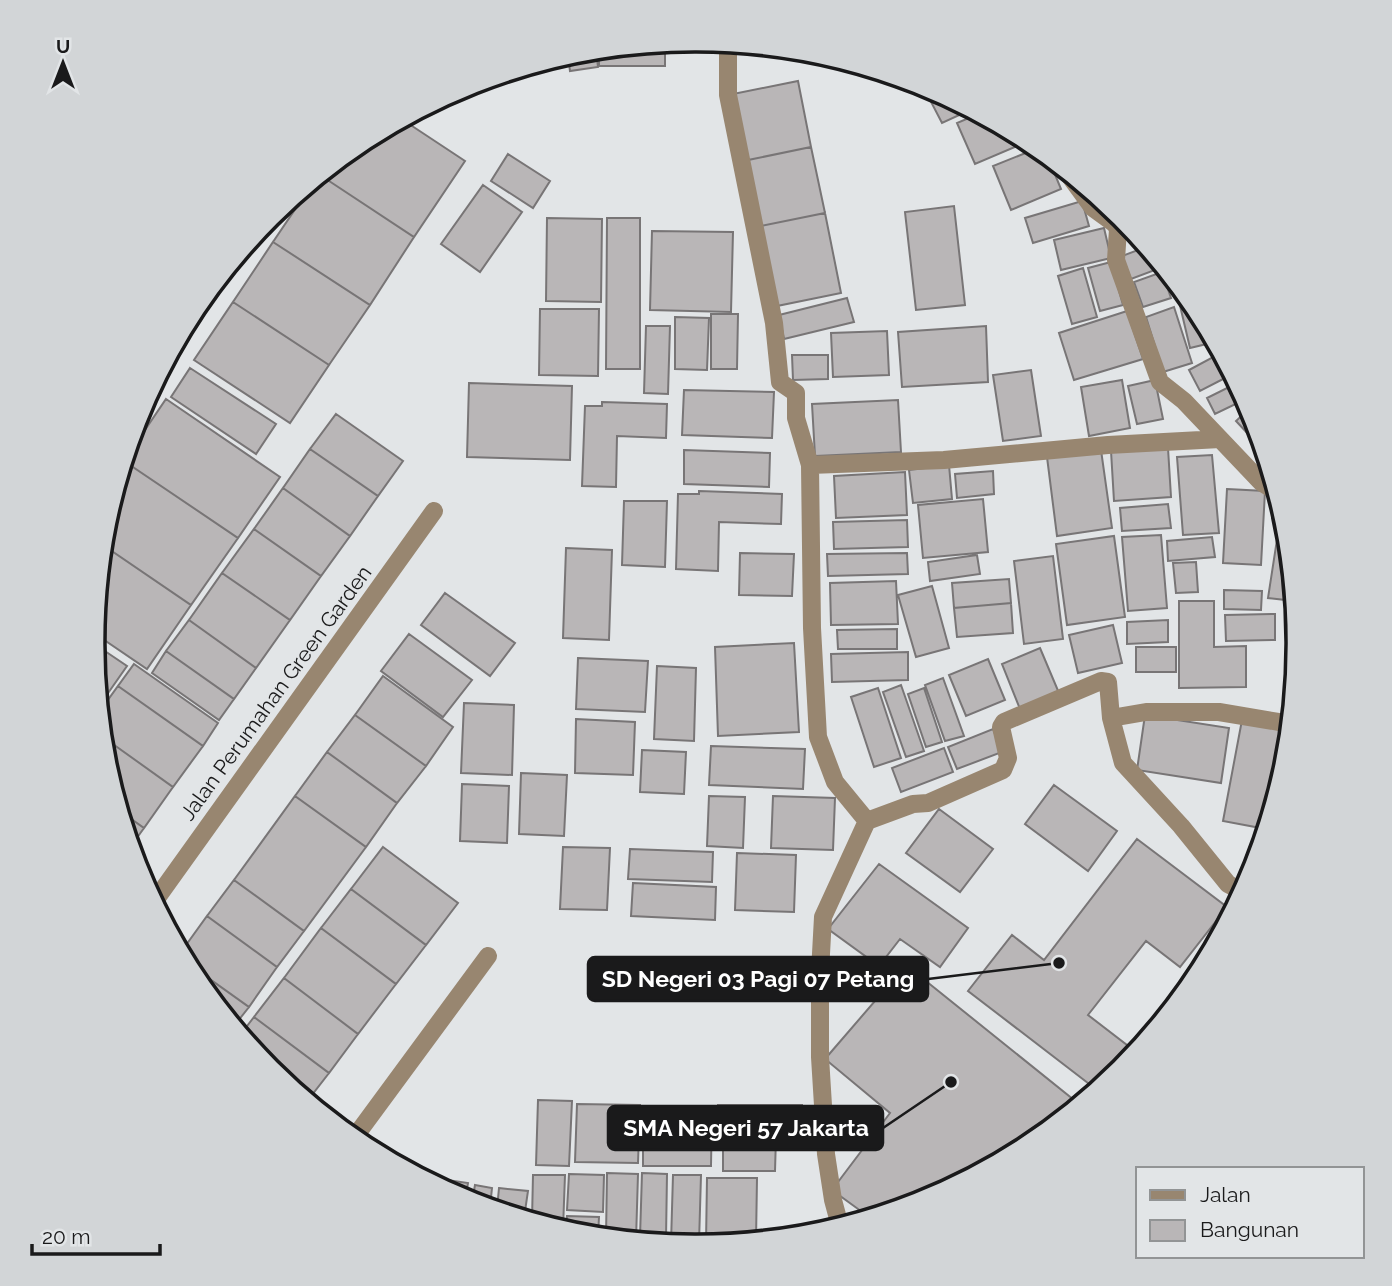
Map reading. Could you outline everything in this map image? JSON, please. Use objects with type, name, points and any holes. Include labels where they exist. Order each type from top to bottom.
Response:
[{"type":"street","points":[[728,54],[728,95],[774,323],[780,382],[796,393],[796,418],[810,465],[812,628],[818,737],[835,782],[847,800],[867,821]]},
{"type":"street","points":[[1089,203],[1104,216]]},
{"type":"street","points":[[1118,229],[1116,260],[1160,382],[1184,401],[1264,484]]},
{"type":"street","points":[[810,465],[944,460],[1108,445],[1220,439]]},
{"type":"street","name":"Jalan Perumahan Green Garden","points":[[161,893],[434,511]]},
{"type":"street","points":[[837,1216],[826,1154],[821,1057],[820,972],[823,917],[867,821],[913,804],[928,803],[1003,770],[1008,758],[1001,727],[1008,719],[1101,681],[1108,682],[1111,718],[1123,763],[1181,826],[1228,884],[1234,887]]},
{"type":"street","points":[[1111,718],[1146,712],[1219,712],[1281,722]]},
{"type":"street","points":[[361,1129],[488,956]]},
{"type":"building","points":[[665,54],[665,66],[599,66],[599,61]]},
{"type":"building","points":[[597,61],[598,67],[570,71],[569,67]]},
{"type":"building","points":[[798,81],[811,147],[748,160],[733,94]]},
{"type":"building","points":[[931,101],[960,115],[942,123]]},
{"type":"building","points":[[967,119],[1015,147],[975,164],[957,123]]},
{"type":"building","points":[[412,126],[465,161],[414,237],[329,181],[368,152]]},
{"type":"building","points":[[811,147],[825,213],[761,226],[748,160]]},
{"type":"building","points":[[1025,153],[1055,175],[1061,189],[1011,210],[993,166]]},
{"type":"building","points":[[508,154],[550,181],[533,208],[491,181]]},
{"type":"building","points":[[329,181],[414,237],[370,305],[273,242],[295,210]]},
{"type":"building","points":[[483,185],[522,212],[480,272],[441,244]]},
{"type":"building","points":[[1082,201],[1089,226],[1033,243],[1025,218]]},
{"type":"building","points":[[954,206],[965,305],[916,310],[905,212]]},
{"type":"building","points":[[825,213],[841,293],[777,306],[761,226]]},
{"type":"building","points":[[547,218],[602,219],[601,302],[546,301]]},
{"type":"building","points":[[607,218],[640,218],[640,369],[606,369]]},
{"type":"building","points":[[1104,228],[1111,258],[1061,270],[1054,240]]},
{"type":"building","points":[[652,231],[733,232],[731,312],[650,310]]},
{"type":"building","points":[[273,242],[370,305],[329,365],[233,302]]},
{"type":"building","points":[[1137,250],[1153,271],[1131,279],[1122,256]]},
{"type":"building","points":[[1111,262],[1123,305],[1100,311],[1088,268]]},
{"type":"building","points":[[1083,268],[1097,317],[1072,324],[1058,276]]},
{"type":"building","points":[[1156,274],[1171,298],[1143,307],[1134,282]]},
{"type":"building","points":[[847,298],[854,322],[784,339],[779,315]]},
{"type":"building","points":[[233,302],[329,365],[290,423],[194,360]]},
{"type":"building","points":[[1180,306],[1205,344],[1190,348]]},
{"type":"building","points":[[1174,307],[1192,363],[1163,372],[1146,317]]},
{"type":"building","points":[[540,309],[599,309],[598,376],[539,375]]},
{"type":"building","points":[[1127,311],[1143,359],[1074,380],[1059,333]]},
{"type":"building","points":[[711,314],[738,314],[737,369],[711,369]]},
{"type":"building","points":[[675,317],[709,318],[707,370],[675,369]]},
{"type":"building","points":[[646,326],[670,326],[668,394],[644,393]]},
{"type":"building","points":[[986,326],[988,382],[902,387],[898,332]]},
{"type":"building","points":[[887,331],[889,375],[833,377],[831,333]]},
{"type":"building","points":[[792,355],[828,355],[828,379],[793,380]]},
{"type":"building","points":[[1212,357],[1224,379],[1200,391],[1189,370]]},
{"type":"building","points":[[190,368],[276,424],[256,454],[171,397]]},
{"type":"building","points":[[1031,370],[1041,436],[1003,441],[993,375]]},
{"type":"building","points":[[1122,380],[1130,428],[1089,436],[1081,387]]},
{"type":"building","points":[[1155,380],[1163,419],[1137,424],[1128,386]]},
{"type":"building","points":[[469,383],[572,386],[570,460],[467,457]]},
{"type":"building","points":[[1228,387],[1236,404],[1215,414],[1207,398]]},
{"type":"building","points":[[684,390],[774,392],[772,438],[682,435]]},
{"type":"building","points":[[166,399],[280,477],[238,538],[133,467],[146,429]]},
{"type":"building","points":[[898,400],[901,452],[815,456],[812,404]]},
{"type":"building","points":[[602,402],[667,404],[666,438],[617,436],[616,487],[582,486],[585,406],[602,406]]},
{"type":"building","points":[[336,414],[403,461],[378,496],[310,449]]},
{"type":"building","points":[[1241,416],[1248,434],[1236,421]]},
{"type":"building","points":[[1168,448],[1171,497],[1114,501],[1111,451]]},
{"type":"building","points":[[310,449],[378,496],[350,536],[283,488]]},
{"type":"building","points":[[684,450],[770,453],[769,487],[684,484]]},
{"type":"building","points":[[1101,450],[1112,528],[1057,536],[1047,457]]},
{"type":"building","points":[[1212,455],[1219,533],[1183,535],[1177,457]]},
{"type":"building","points":[[949,465],[952,499],[913,503],[909,470]]},
{"type":"building","points":[[133,467],[238,538],[191,605],[113,552]]},
{"type":"building","points":[[993,471],[994,494],[957,498],[955,474]]},
{"type":"building","points":[[905,472],[907,515],[836,518],[834,476]]},
{"type":"building","points":[[283,488],[350,536],[321,576],[254,529]]},
{"type":"building","points":[[1227,489],[1265,491],[1261,565],[1223,563]]},
{"type":"building","points":[[699,491],[782,494],[781,524],[719,522],[718,571],[676,569],[678,494],[699,494]]},
{"type":"building","points":[[983,499],[988,552],[923,558],[918,505]]},
{"type":"building","points":[[624,501],[667,501],[665,567],[622,565]]},
{"type":"building","points":[[1168,504],[1171,528],[1122,531],[1120,508]]},
{"type":"building","points":[[907,520],[908,547],[834,549],[833,522]]},
{"type":"building","points":[[254,529],[321,576],[290,620],[222,573]]},
{"type":"building","points":[[1161,535],[1167,608],[1128,611],[1122,537]]},
{"type":"building","points":[[1114,536],[1125,617],[1067,625],[1056,544]]},
{"type":"building","points":[[1212,537],[1215,557],[1168,561],[1167,541]]},
{"type":"building","points":[[1277,540],[1285,600],[1268,598]]},
{"type":"building","points":[[566,548],[612,550],[609,640],[563,638]]},
{"type":"building","points":[[113,552],[191,605],[147,669],[105,641]]},
{"type":"building","points":[[740,553],[794,554],[792,596],[739,595]]},
{"type":"building","points":[[907,553],[908,574],[828,576],[827,554]]},
{"type":"building","points":[[977,555],[980,574],[930,581],[928,562]]},
{"type":"building","points":[[1053,556],[1063,639],[1024,644],[1014,561]]},
{"type":"building","points":[[1196,562],[1198,592],[1176,593],[1173,563]]},
{"type":"building","points":[[222,573],[290,620],[256,668],[189,620]]},
{"type":"building","points":[[1009,579],[1011,603],[954,608],[952,583]]},
{"type":"building","points":[[896,581],[898,624],[831,625],[830,583]]},
{"type":"building","points":[[932,586],[949,648],[916,657],[898,595]]},
{"type":"building","points":[[1224,590],[1262,591],[1261,610],[1224,609]]},
{"type":"building","points":[[445,593],[515,643],[490,676],[421,625]]},
{"type":"building","points":[[1179,601],[1214,601],[1214,647],[1246,646],[1246,687],[1179,688]]},
{"type":"building","points":[[1011,603],[1013,633],[957,637],[954,608]]},
{"type":"building","points":[[1275,614],[1275,640],[1226,641],[1225,615]]},
{"type":"building","points":[[189,620],[256,668],[234,699],[166,651]]},
{"type":"building","points":[[1168,620],[1168,642],[1127,644],[1127,622]]},
{"type":"building","points":[[1113,625],[1122,663],[1078,673],[1069,635]]},
{"type":"building","points":[[897,629],[897,649],[838,649],[837,630]]},
{"type":"building","points":[[409,634],[472,680],[443,717],[381,671]]},
{"type":"building","points":[[794,643],[799,732],[718,736],[715,647]]},
{"type":"building","points":[[1136,647],[1176,647],[1176,672],[1136,672]]},
{"type":"building","points":[[1040,648],[1059,693],[1020,709],[1002,664]]},
{"type":"building","points":[[105,651],[127,666],[108,693]]},
{"type":"building","points":[[166,651],[234,699],[219,720],[152,673]]},
{"type":"building","points":[[908,652],[908,680],[832,682],[831,654]]},
{"type":"building","points":[[578,658],[648,661],[645,712],[576,709]]},
{"type":"building","points":[[988,659],[1005,700],[966,716],[949,675]]},
{"type":"building","points":[[134,664],[218,723],[203,746],[118,686]]},
{"type":"building","points":[[657,666],[696,668],[694,741],[654,739]]},
{"type":"building","points":[[383,676],[453,727],[426,766],[355,715]]},
{"type":"building","points":[[943,678],[964,736],[945,741],[925,685]]},
{"type":"building","points":[[901,685],[924,751],[906,757],[883,692]]},
{"type":"building","points":[[118,686],[203,746],[173,787],[115,746],[109,699]]},
{"type":"building","points":[[878,688],[901,758],[874,767],[851,697]]},
{"type":"building","points":[[924,688],[942,742],[926,747],[908,694]]},
{"type":"building","points":[[464,703],[514,705],[512,775],[461,773]]},
{"type":"building","points":[[355,715],[426,766],[397,803],[327,752]]},
{"type":"building","points":[[1145,715],[1229,728],[1221,783],[1137,770]]},
{"type":"building","points":[[576,719],[635,722],[633,775],[575,773]]},
{"type":"building","points":[[1242,720],[1280,727],[1275,758],[1257,827],[1223,821]]},
{"type":"building","points":[[993,729],[1002,752],[957,769],[948,747]]},
{"type":"building","points":[[115,746],[173,787],[144,828],[133,820]]},
{"type":"building","points":[[711,746],[805,749],[803,789],[709,785]]},
{"type":"building","points":[[944,748],[953,772],[901,792],[892,768]]},
{"type":"building","points":[[642,750],[686,752],[684,794],[640,792]]},
{"type":"building","points":[[327,752],[397,803],[366,847],[295,796]]},
{"type":"building","points":[[521,773],[567,775],[564,836],[519,834]]},
{"type":"building","points":[[462,784],[509,786],[507,843],[460,841]]},
{"type":"building","points":[[1054,785],[1117,831],[1088,871],[1025,824]]},
{"type":"building","points":[[295,796],[366,847],[304,931],[234,880]]},
{"type":"building","points":[[709,796],[745,797],[743,848],[707,846]]},
{"type":"building","points":[[773,796],[835,798],[833,850],[771,848]]},
{"type":"building","points":[[939,809],[993,849],[960,892],[906,853]]},
{"type":"building","points":[[133,820],[144,828],[138,836]]},
{"type":"building","points":[[1137,839],[1225,906],[1180,967],[1146,941],[1088,1015],[1128,1046],[1089,1084],[968,991],[1012,935],[1044,960]]},
{"type":"building","points":[[383,847],[458,903],[426,945],[351,889]]},
{"type":"building","points":[[563,847],[610,848],[607,910],[560,909]]},
{"type":"building","points":[[630,849],[713,852],[712,882],[628,879]]},
{"type":"building","points":[[737,853],[796,855],[794,912],[735,910]]},
{"type":"building","points":[[879,864],[968,928],[940,967],[900,939],[879,966],[828,929]]},
{"type":"building","points":[[234,880],[304,931],[277,967],[207,916]]},
{"type":"building","points":[[633,883],[716,887],[715,920],[631,916]]},
{"type":"building","points":[[351,889],[426,945],[396,984],[321,928]]},
{"type":"building","points":[[207,916],[277,967],[249,1007],[212,981],[188,943]]},
{"type":"building","points":[[321,928],[396,984],[358,1034],[284,978]]},
{"type":"building","points":[[906,965],[1071,1098],[1024,1134],[957,1173],[922,1189],[859,1210],[832,1190],[890,1113],[825,1059]]},
{"type":"building","points":[[284,978],[358,1034],[329,1073],[254,1017]]},
{"type":"building","points":[[212,981],[249,1007],[241,1018]]},
{"type":"building","points":[[254,1017],[329,1073],[314,1092],[278,1061],[247,1026]]},
{"type":"building","points":[[538,1100],[572,1101],[569,1166],[536,1165]]},
{"type":"building","points":[[577,1104],[640,1105],[638,1163],[575,1162]]},
{"type":"building","points":[[718,1105],[802,1105],[802,1132],[718,1132]]},
{"type":"building","points":[[643,1108],[712,1108],[711,1166],[643,1166]]},
{"type":"building","points":[[723,1136],[776,1137],[775,1171],[723,1171]]},
{"type":"building","points":[[607,1173],[638,1174],[636,1230],[606,1226]]},
{"type":"building","points":[[642,1173],[667,1174],[666,1232],[640,1230]]},
{"type":"building","points":[[569,1174],[604,1175],[603,1212],[567,1210]]},
{"type":"building","points":[[533,1175],[565,1175],[563,1218],[532,1210]]},
{"type":"building","points":[[673,1175],[701,1175],[699,1234],[671,1233]]},
{"type":"building","points":[[707,1178],[757,1178],[756,1230],[706,1233]]},
{"type":"building","points":[[452,1181],[468,1183],[467,1188]]},
{"type":"building","points":[[475,1185],[492,1188],[491,1197],[474,1190]]},
{"type":"building","points":[[499,1188],[528,1191],[526,1208],[498,1199]]},
{"type":"building","points":[[567,1216],[599,1217],[599,1225],[581,1222],[567,1219]]},
{"type":"place","name":"SD Negeri 03 Pagi 07 Petang","points":[[1059,963]]},
{"type":"place","name":"SMA Negeri 57 Jakarta","points":[[951,1082]]}]
